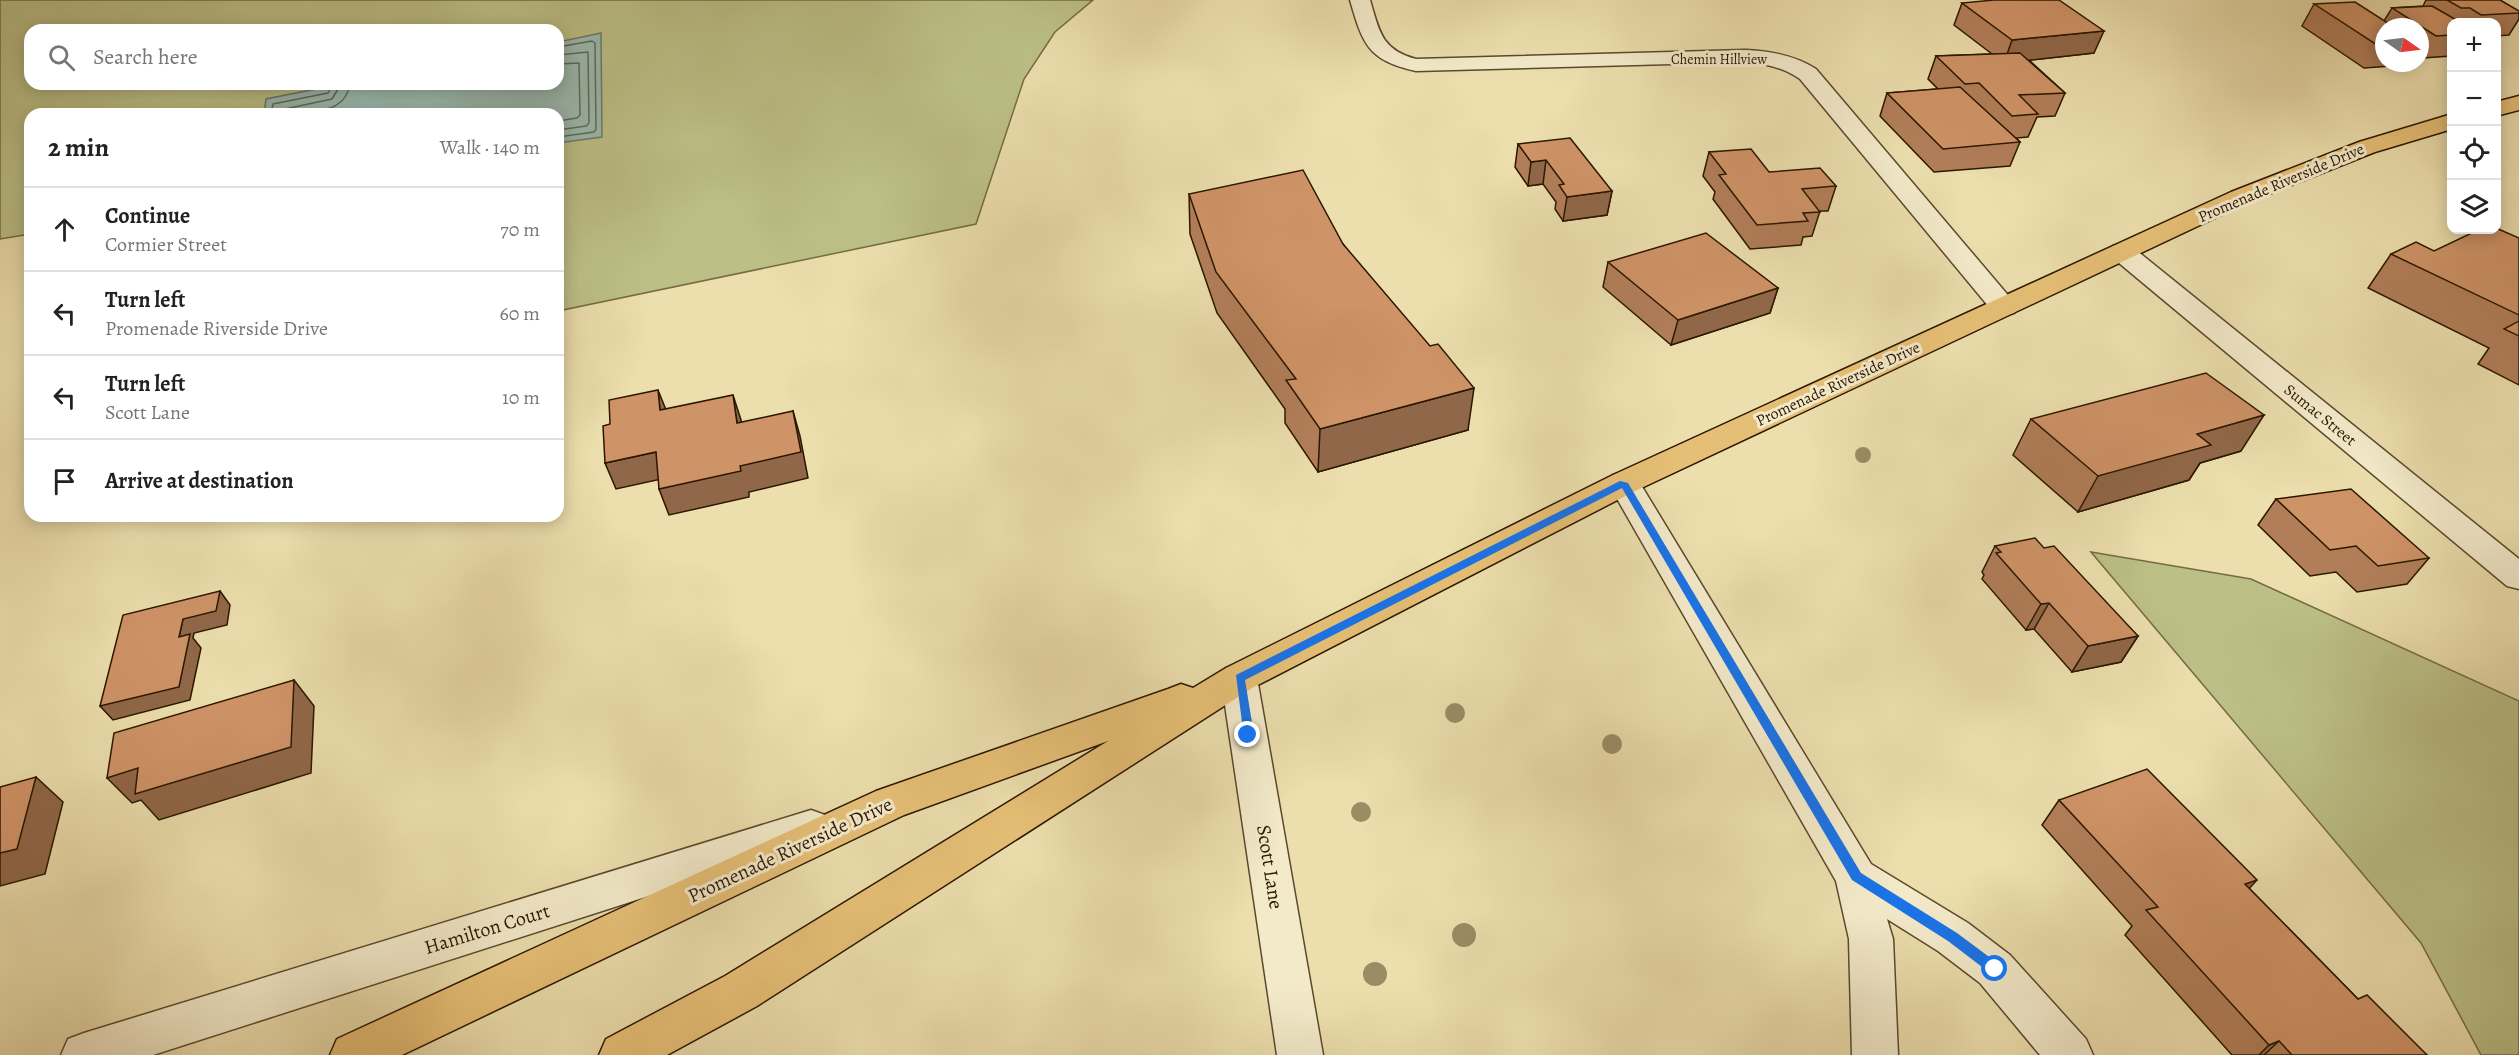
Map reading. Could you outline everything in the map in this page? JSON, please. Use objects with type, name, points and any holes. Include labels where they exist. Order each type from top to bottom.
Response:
[{"type":"main road","points":[[2501,108],[2519,103]]},
{"type":"main road","name":"Promenade Riverside Drive","points":[[622,1055],[741,991],[1239,678],[1624,483],[2240,197],[2367,147],[2447,122]]},
{"type":"main road","name":"Promenade Riverside Drive","points":[[353,1055],[890,802],[1239,678]]},
{"type":"street","name":"Chemin Hillview","points":[[1360,0],[1378,51],[1387,57],[1416,65],[1752,56],[1774,58],[1799,68],[1808,74],[2004,307]]},
{"type":"street","name":"Sumac Street","points":[[2122,252],[2519,578]]},
{"type":"street","points":[[1624,483],[1856,877],[1870,939],[1875,1002],[1875,1055]]},
{"type":"street","name":"Scott Lane","points":[[1239,678],[1300,1055]]},
{"type":"street","name":"Hamilton Court","points":[[84,1055],[890,802]]},
{"type":"street","points":[[1856,877],[1953,937],[1995,969],[2070,1055]]},
{"type":"green space","points":[[0,0],[1093,0],[1055,32],[1024,79],[976,224],[564,310],[564,108],[24,108],[24,235],[0,239]]},
{"type":"green space","points":[[2091,552],[2251,579],[2519,701],[2519,1055],[2481,1055],[2421,943]]},
{"type":"water","points":[[601,33],[602,137],[564,142],[564,108],[265,108],[266,99],[311,90],[564,90],[564,41]]},
{"type":"building","points":[[1994,0],[2059,0],[2104,31],[2012,40],[1962,3]]},
{"type":"building","points":[[2447,0],[2500,0],[2519,13],[2481,15],[2470,8],[2461,8]]},
{"type":"building","points":[[2355,2],[2380,18],[2375,18],[2375,44],[2314,4]]},
{"type":"building","points":[[2432,6],[2453,18],[2447,18],[2447,35],[2436,36],[2429,32],[2429,18],[2408,18],[2392,8]]},
{"type":"building","points":[[2020,53],[2065,93],[2019,95],[2038,114],[2012,116],[1979,83],[1965,84],[1936,56]]},
{"type":"building","points":[[1960,87],[2020,142],[1943,149],[1887,93]]},
{"type":"building","points":[[1570,138],[1612,191],[1567,197],[1559,185],[1564,184],[1546,160],[1531,162],[1518,144]]},
{"type":"building","points":[[1751,149],[1769,172],[1820,168],[1836,186],[1802,189],[1820,212],[1803,213],[1808,221],[1757,225],[1719,175],[1726,174],[1709,152]]},
{"type":"building","points":[[1303,170],[1343,244],[1430,346],[1438,344],[1474,388],[1320,429],[1286,380],[1296,379],[1216,272],[1189,194]]},
{"type":"building","points":[[2501,230],[2519,238],[2519,315],[2391,254],[2416,242],[2434,251],[2470,234],[2501,234]]},
{"type":"building","points":[[1706,233],[1778,288],[1678,320],[1608,262]]},
{"type":"building","points":[[2519,321],[2519,336],[2504,329]]},
{"type":"building","points":[[2206,373],[2264,415],[2197,434],[2211,445],[2098,476],[2031,419]]},
{"type":"building","points":[[658,390],[660,410],[733,395],[737,423],[793,411],[801,452],[740,466],[741,471],[659,489],[656,452],[605,463],[603,426],[610,424],[609,400]]},
{"type":"building","points":[[2351,489],[2429,558],[2378,566],[2356,546],[2330,550],[2276,499]]},
{"type":"building","points":[[2035,538],[2044,548],[2054,546],[2138,636],[2088,646],[2049,603],[2041,604],[1996,553],[2001,552],[1995,546]]},
{"type":"building","points":[[220,591],[216,611],[183,619],[179,637],[190,634],[179,687],[100,706],[123,615]]},
{"type":"building","points":[[294,680],[291,747],[135,794],[138,768],[107,778],[114,733]]},
{"type":"building","points":[[2147,769],[2257,880],[2245,884],[2358,999],[2367,995],[2427,1055],[2292,1055],[2279,1041],[2269,1045],[2146,910],[2158,907],[2059,800]]},
{"type":"building","points":[[36,777],[17,849],[0,853],[0,787]]},
{"type":"route","points":[[1248,735],[1239,678],[1624,483],[1856,877],[1953,937],[1995,969]]}]
